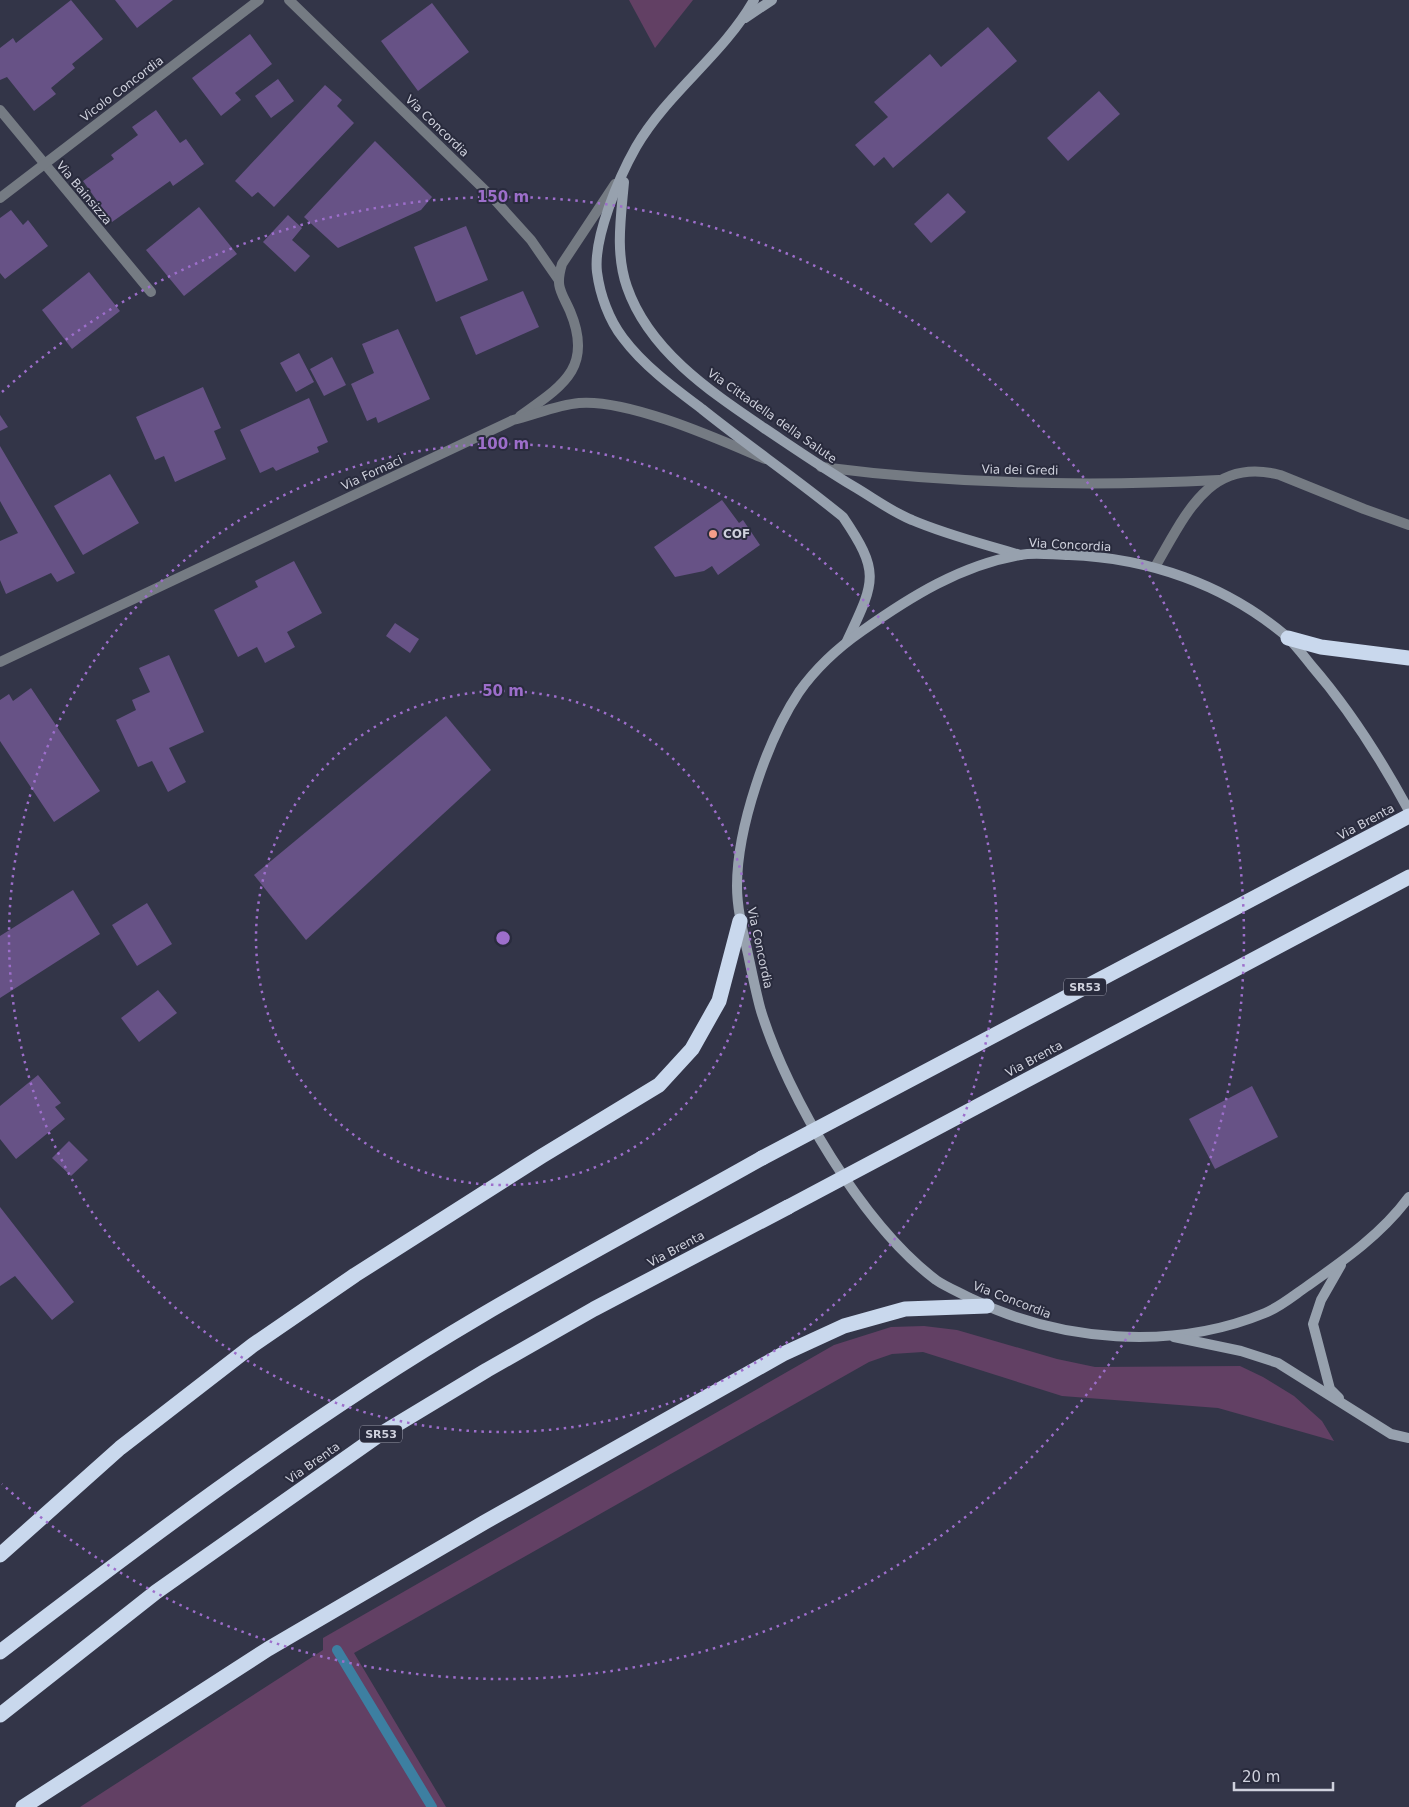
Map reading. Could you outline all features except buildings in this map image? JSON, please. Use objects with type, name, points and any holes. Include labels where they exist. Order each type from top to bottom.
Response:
[{"type":"highway","points":[[1288,638],[1330,648],[1409,658]]},
{"type":"highway","name":"Via Brenta","points":[[0,1652],[122,1558],[292,1438],[423,1352],[479,1318],[762,1158],[1409,816]]},
{"type":"highway","name":"Via Brenta","points":[[0,1715],[156,1592],[376,1437],[511,1356],[1409,877]]},
{"type":"highway","points":[[0,1555],[120,1448],[253,1345],[371,1265],[542,1156],[659,1085],[692,1049],[719,1001],[740,921]]},
{"type":"highway","points":[[23,1807],[268,1649],[494,1517],[783,1354],[844,1326],[906,1310],[987,1306]]},
{"type":"street","name":"Vicolo Concordia","points":[[0,198],[259,0]]},
{"type":"street","name":"Via Concordia","points":[[289,0],[493,198],[531,240],[558,279],[578,334],[580,349],[576,363],[559,387],[513,420]]},
{"type":"street","name":"Via Cittadella della Salute","points":[[754,0],[742,20],[669,101],[636,148],[625,170],[598,239],[597,272],[603,298],[610,316],[623,338],[642,359],[670,384],[768,461],[812,491],[843,516],[861,543],[872,572],[868,598],[847,642]]},
{"type":"street","name":"Via Cittadella della Salute","points":[[742,20],[772,0]]},
{"type":"street","name":"Via Bainsizza","points":[[0,110],[151,292]]},
{"type":"street","points":[[558,279],[562,264],[625,170]]},
{"type":"street","name":"Via Cittadella della Salute","points":[[625,170],[619,239],[620,259],[628,289],[650,329],[666,350],[717,396],[821,467],[911,520],[1020,555]]},
{"type":"street","name":"Via Fornaci","points":[[0,662],[513,420],[573,404],[605,405],[632,409],[728,443],[768,461]]},
{"type":"street","name":"Via dei Gredi","points":[[821,467],[905,478],[1016,484],[1163,483],[1219,480]]},
{"type":"street","name":"Via dei Gredi","points":[[1155,567],[1202,492],[1219,480],[1235,474],[1268,472],[1409,525]]},
{"type":"street","name":"Via Concordia","points":[[1409,811],[1386,768],[1341,700],[1288,638],[1239,602],[1195,581],[1155,567],[1096,556],[1020,555],[960,573],[910,598],[847,642],[824,663],[799,693],[767,754],[751,805],[742,846],[737,884],[740,921],[761,1010],[775,1048],[800,1103],[832,1160],[870,1211],[904,1252],[938,1282],[987,1306],[1051,1328],[1124,1337],[1168,1335],[1227,1326],[1270,1312],[1343,1261],[1394,1218],[1409,1197]]},
{"type":"street","points":[[1343,1261],[1321,1300],[1312,1324],[1330,1389],[1352,1411]]},
{"type":"street","points":[[1168,1335],[1241,1351],[1278,1363],[1391,1434],[1409,1438]]},
{"type":"shaded area","points":[[629,0],[693,0],[655,48]]},
{"type":"shaded area","points":[[924,1326],[957,1330],[1057,1359],[1095,1367],[1240,1366],[1263,1377],[1294,1396],[1322,1421],[1334,1441],[1218,1408],[1062,1396],[923,1352],[892,1354],[869,1362],[354,1653],[446,1807],[80,1807],[323,1650],[323,1638],[834,1345],[891,1327]]},
{"type":"waterway","points":[[337,1650],[432,1807]]},
{"type":"place","name":"COF","points":[[713,534]]}]
